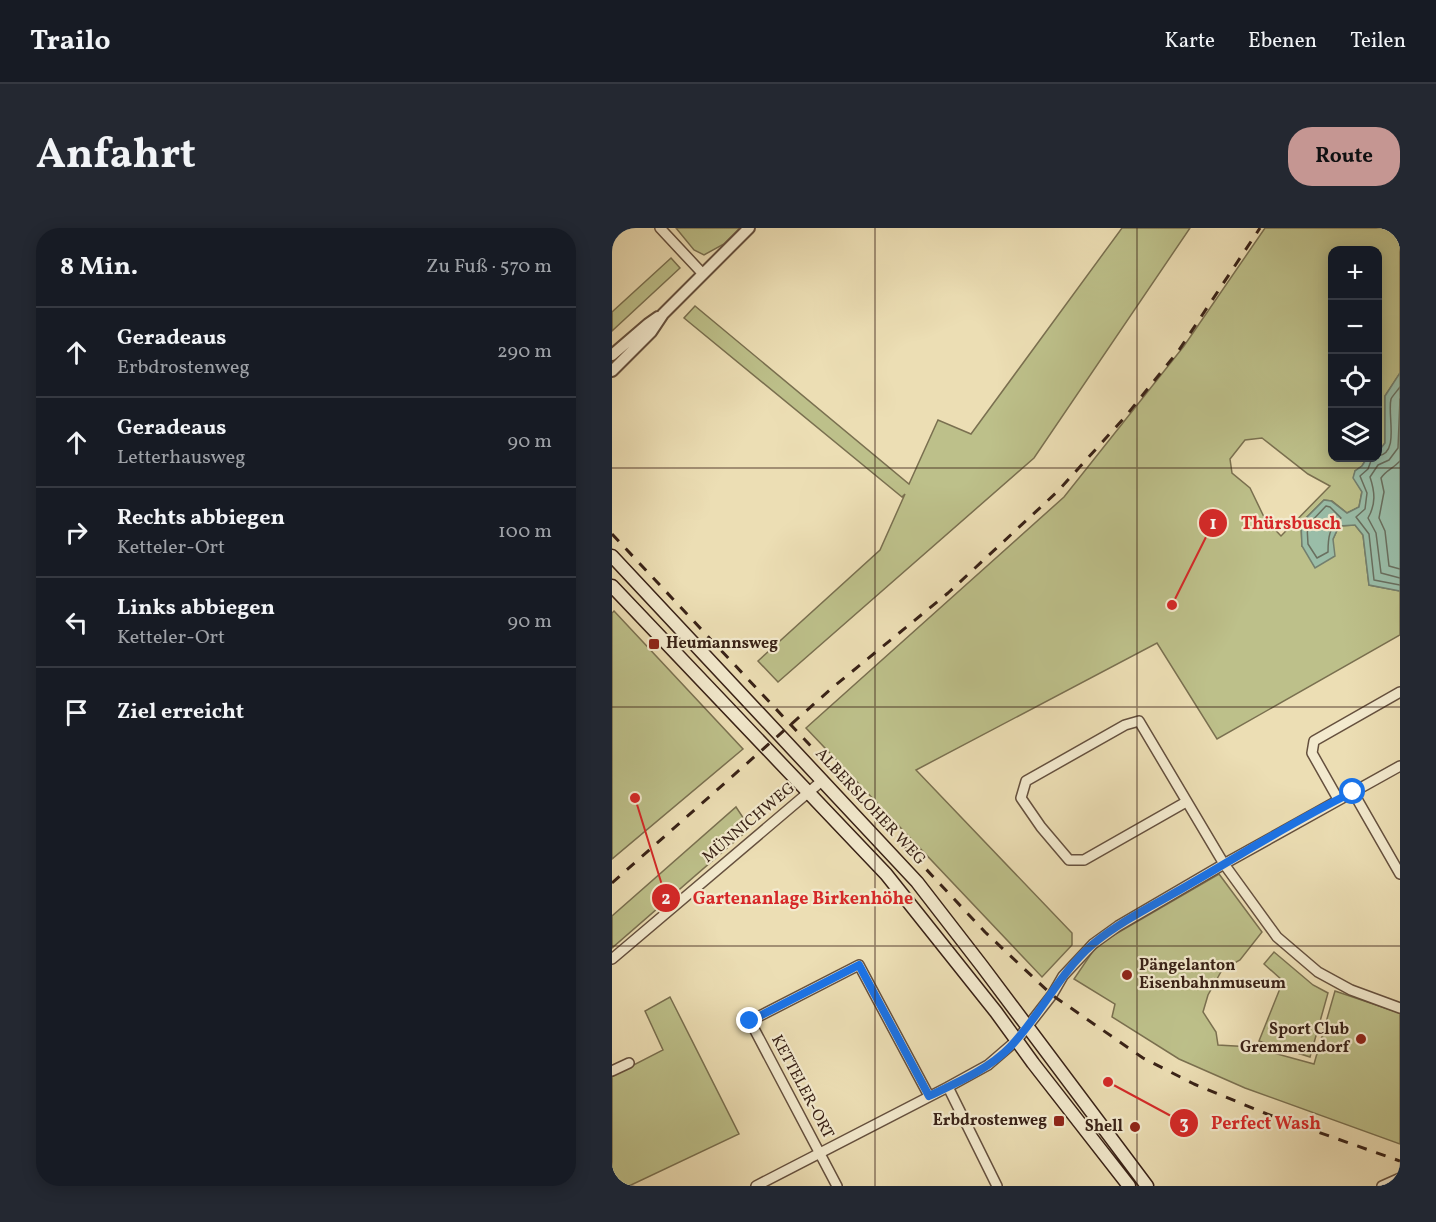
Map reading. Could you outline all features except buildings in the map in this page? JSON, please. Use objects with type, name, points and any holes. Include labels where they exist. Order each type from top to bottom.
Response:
[{"type":"main road","name":"ALBERSLOHER WEG","points":[[612,556],[917,882],[1147,1186]]},
{"type":"main road","name":"ALBERSLOHER WEG","points":[[612,586],[886,873],[1129,1186]]},
{"type":"street","points":[[660,228],[703,274]]},
{"type":"street","points":[[612,355],[663,314],[749,228]]},
{"type":"street","points":[[612,371],[651,332],[663,314]]},
{"type":"street","points":[[1338,799],[1312,753],[1314,741],[1400,692]]},
{"type":"street","points":[[1186,802],[1084,860],[1069,860],[1041,827],[1021,798],[1026,781],[1125,724],[1138,721],[1224,864],[1277,937],[1318,972],[1366,996],[1400,1008]]},
{"type":"street","points":[[756,1186],[948,1088],[988,1065],[1017,1040],[1052,995],[1063,976],[1093,944],[1118,926],[1224,864],[1400,766]]},
{"type":"street","name":"MÜNNICHWEG","points":[[612,959],[823,780]]},
{"type":"street","points":[[1353,792],[1400,874]]},
{"type":"street","name":"KETTELER-ORT","points":[[820,1153],[750,1021],[859,965],[929,1096]]},
{"type":"street","points":[[612,1071],[629,1063]]},
{"type":"street","points":[[948,1088],[997,1186]]},
{"type":"street","points":[[820,1153],[837,1186]]},
{"type":"street","points":[[1382,1186],[1400,1178]]},
{"type":"shaded area","points":[[676,228],[740,228],[724,244],[704,255],[694,250]]},
{"type":"shaded area","points":[[1122,228],[1190,228],[1034,458],[778,682],[758,661],[880,550],[905,494],[902,497],[684,318],[695,306],[909,484],[938,420],[971,434]]},
{"type":"shaded area","points":[[1265,228],[1400,228],[1400,373],[1385,396],[1385,443],[1382,447],[1382,246],[1328,246],[1328,462],[1364,462],[1355,471],[1354,478],[1362,491],[1359,507],[1347,513],[1332,501],[1324,500],[1301,523],[1302,546],[1333,539],[1339,526],[1355,525],[1363,535],[1369,585],[1400,591],[1400,635],[1217,739],[1157,643],[916,770],[1072,933],[1072,945],[1042,977],[806,728],[1064,497],[1184,346]],"holes":[[[1262,438],[1308,474],[1330,486],[1281,536],[1265,519],[1250,488],[1232,473],[1230,459],[1245,440]]]},
{"type":"shaded area","points":[[671,258],[680,268],[612,331],[612,312]]},
{"type":"shaded area","points":[[614,611],[743,749],[612,859],[612,613]]},
{"type":"shaded area","points":[[736,807],[750,828],[612,948],[612,916]]},
{"type":"shaded area","points":[[1219,874],[1262,932],[1240,960],[1222,970],[1208,995],[1203,1012],[1216,1032],[1218,1045],[1252,1047],[1314,1064],[1335,991],[1400,1013],[1400,1144],[1245,1088],[1179,1059],[1112,1017],[1115,1004],[1074,979],[1093,951],[1107,939]]},
{"type":"shaded area","points":[[1274,952],[1313,985],[1328,993],[1310,1057],[1259,1041],[1283,981],[1264,964]]},
{"type":"shaded area","points":[[670,997],[739,1134],[629,1186],[612,1186],[612,1076],[663,1050],[645,1011]]},
{"type":"water","points":[[1400,373],[1400,591],[1369,585],[1363,535],[1355,525],[1339,526],[1333,539],[1335,556],[1315,568],[1302,546],[1301,523],[1324,500],[1331,501],[1347,513],[1359,507],[1362,492],[1353,478],[1355,471],[1364,462],[1382,462],[1382,447],[1385,443],[1385,396]]},
{"type":"railway","points":[[612,883],[832,688],[948,593],[1057,492],[1125,417],[1179,350],[1260,228]]},
{"type":"railway","points":[[612,534],[985,932],[1052,995],[1143,1058],[1194,1084],[1267,1114],[1400,1161]]},
{"type":"place","name":"Thürsbusch","points":[[1172,605]]},
{"type":"place","name":"Heumannsweg","points":[[654,644]]},
{"type":"place","name":"Gartenanlage Birkenhöhe","points":[[635,798]]},
{"type":"place","name":"Pängelanton Eisenbahnmuseum","points":[[1127,975]]},
{"type":"place","name":"Sport Club Gremmendorf","points":[[1361,1039]]},
{"type":"place","name":"Perfect Wash","points":[[1108,1082]]},
{"type":"place","name":"Erbdrostenweg","points":[[1059,1121]]},
{"type":"place","name":"Shell","points":[[1135,1127]]},
{"type":"route","points":[[750,1021],[859,965],[929,1096],[988,1065],[1009,1048],[1052,995],[1063,976],[1093,944],[1118,926],[1353,792]]}]
